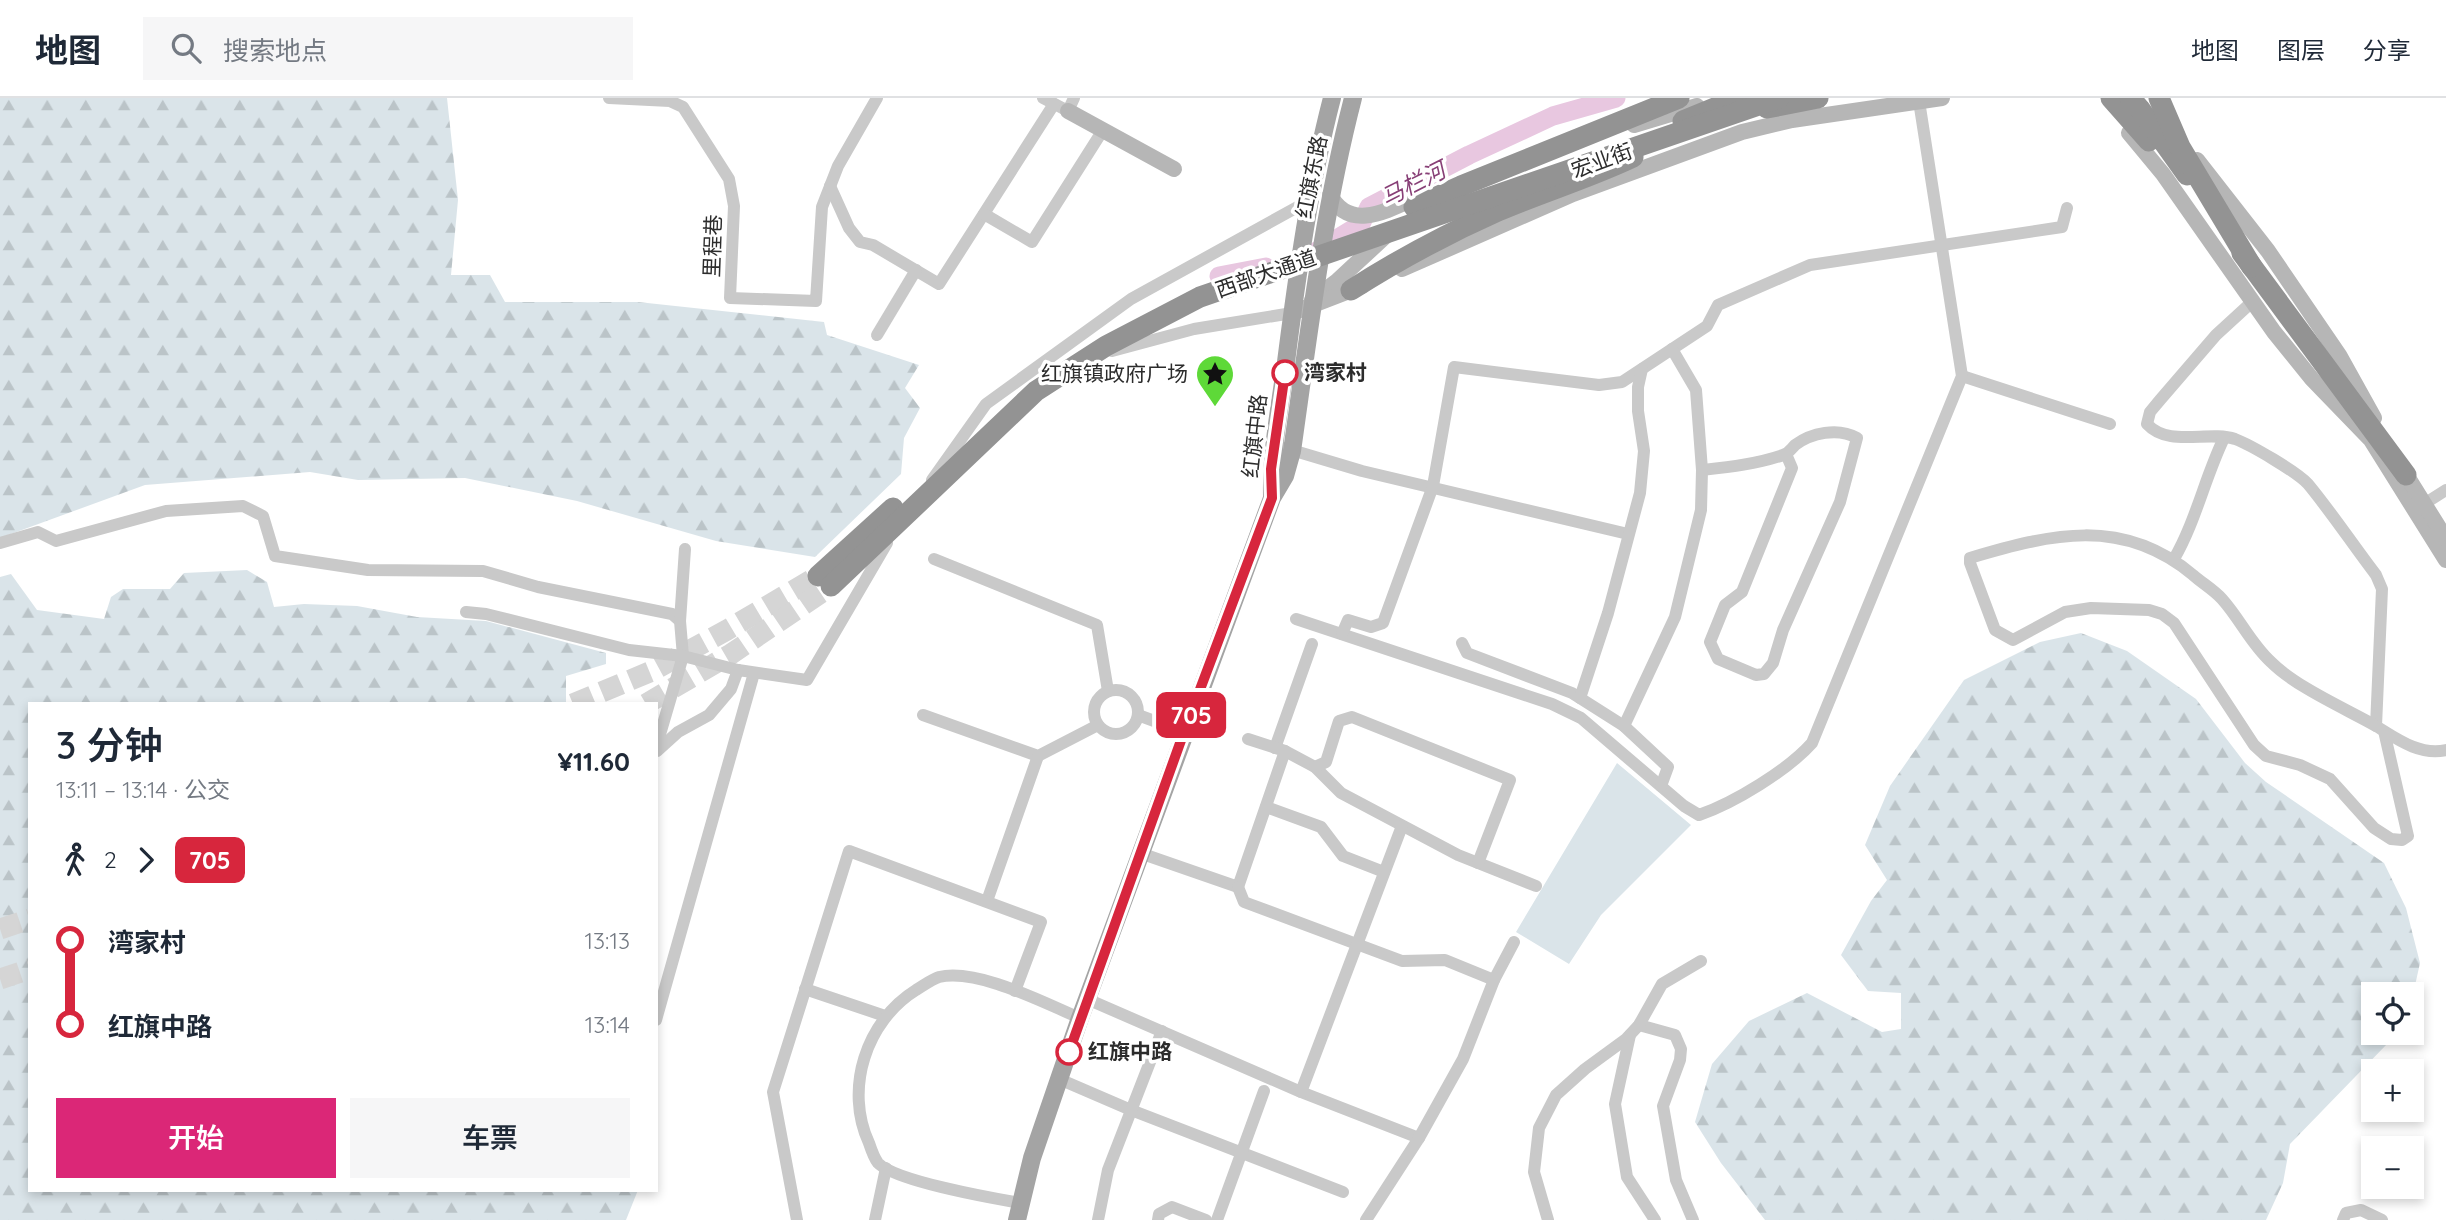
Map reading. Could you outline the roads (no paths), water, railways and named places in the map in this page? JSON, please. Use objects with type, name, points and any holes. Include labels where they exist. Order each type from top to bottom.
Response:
[{"type":"highway","points":[[1421,200],[1679,98]]},
{"type":"highway","name":"西部大通道","points":[[1739,98],[1702,114],[1197,288],[1102,338],[1030,383],[824,581],[1036,391],[1118,340],[1200,297],[1677,132],[1723,107],[1778,98]]},
{"type":"highway","points":[[1723,107],[1818,98]]},
{"type":"highway","points":[[2111,98],[2148,141],[2185,173]]},
{"type":"highway","points":[[2130,98],[2406,475]]},
{"type":"highway","points":[[2160,98],[2180,148],[2252,267]]},
{"type":"highway","points":[[1351,290],[1437,239],[1500,210],[1631,158],[1677,132]]},
{"type":"highway","points":[[2325,363],[2371,440]]},
{"type":"main road","name":"红旗东路","points":[[1305,301],[1311,203],[1332,98]]},
{"type":"main road","name":"红旗东路","points":[[1305,301],[1353,98]]},
{"type":"main road","points":[[1778,98],[1779,110],[1791,120]]},
{"type":"main road","name":"宏业街","points":[[1305,301],[1351,290],[1573,194],[1742,132],[1791,120],[1942,98]]},
{"type":"main road","points":[[2101,98],[2163,174],[2252,302],[2312,379],[2371,440],[2446,560]]},
{"type":"main road","points":[[2142,98],[2179,136],[2268,251],[2339,355],[2406,475],[2446,539]]},
{"type":"main road","points":[[1060,103],[1174,169]]},
{"type":"main road","name":"宏业街","points":[[1330,195],[1341,211],[1351,216],[1372,215],[1421,200],[1493,166],[1723,107]]},
{"type":"main road","points":[[1305,301],[1365,256],[1421,200]]},
{"type":"main road","name":"红旗中路","points":[[1018,1212],[1032,1158],[1080,1018],[1272,498],[1284,476],[1283,448],[1305,301]]},
{"type":"street","name":"里程巷","points":[[610,98],[670,102],[683,107],[729,179],[734,206],[730,298],[816,301],[821,206],[838,166],[877,98]]},
{"type":"street","points":[[1296,619],[1552,704],[1581,718],[1684,806],[1699,815],[1717,809],[1797,759],[1812,743],[1962,376],[1919,101]]},
{"type":"street","points":[[830,186],[849,228],[860,242],[873,245],[939,284],[1060,103]]},
{"type":"street","points":[[984,214],[1032,242],[1103,130]]},
{"type":"street","points":[[466,612],[486,614],[629,650],[683,656],[738,670],[807,680],[883,547],[986,404],[1131,299],[1311,203]]},
{"type":"street","points":[[1342,634],[1348,620],[1371,627],[1383,623],[1433,486],[1454,367],[1599,385],[1622,382],[1707,326],[1718,305],[1810,265],[2062,227],[2067,208]]},
{"type":"street","points":[[877,335],[916,270]]},
{"type":"street","points":[[1027,374],[1305,301]]},
{"type":"street","points":[[2252,302],[2216,335],[2150,412],[2147,424],[2155,432],[2168,436],[2232,438],[2253,447],[2306,482],[2376,575],[2382,589],[2380,729],[2408,836],[2402,840],[2391,839],[2374,828],[2330,779],[2300,765],[2266,756],[2254,744],[2174,623],[2161,614],[2130,608],[2075,610],[2065,612],[2013,640],[1995,631],[1970,558],[2074,534],[2114,536],[2174,559],[2220,596],[2256,646],[2286,675],[2380,729],[2404,744],[2435,753],[2446,750]]},
{"type":"street","points":[[1624,726],[1675,617],[1701,510],[1702,470],[1696,390],[1672,349]]},
{"type":"street","points":[[1580,698],[1608,613],[1640,493],[1644,451],[1638,411],[1638,387],[1642,369]]},
{"type":"street","points":[[1962,376],[2110,424]]},
{"type":"street","points":[[1702,470],[1726,468],[1786,454],[1816,434],[1848,433],[1857,438],[1840,502],[1783,630],[1773,663],[1765,674],[1756,675],[1718,659],[1710,642],[1725,605],[1742,592],[1747,580],[1792,468],[1786,454]]},
{"type":"street","points":[[2174,559],[2186,538],[2207,474],[2224,438]]},
{"type":"street","points":[[1283,448],[1363,471],[1628,534]]},
{"type":"street","points":[[2424,504],[2446,490]]},
{"type":"street","points":[[0,543],[38,532],[56,541],[166,511],[243,506],[263,516],[275,556],[368,570],[483,571],[538,587],[671,614],[680,621]]},
{"type":"street","points":[[658,742],[683,656],[680,621],[685,549]]},
{"type":"street","points":[[934,559],[1097,625],[1108,691]]},
{"type":"street","points":[[1462,643],[1467,653],[1580,698],[1624,726],[1668,768],[1661,786]]},
{"type":"street","points":[[1312,644],[1280,749],[1266,807],[1238,887],[1244,902],[1402,961],[1445,960],[1494,980]]},
{"type":"street","points":[[658,747],[678,732],[709,715],[731,689],[738,670]]},
{"type":"street","points":[[658,1013],[754,673]]},
{"type":"street","points":[[1108,691],[1123,691],[1135,700],[1138,715],[1131,728],[1117,734],[1103,730],[1098,724],[1095,719],[1095,706],[1108,691]]},
{"type":"street","points":[[923,715],[1038,756]]},
{"type":"street","points":[[1138,715],[1184,732]]},
{"type":"street","points":[[1315,767],[1326,762],[1339,721],[1352,717],[1510,780],[1478,863]]},
{"type":"street","points":[[987,901],[1038,756],[1098,724]]},
{"type":"street","points":[[1248,739],[1280,749],[1315,767],[1341,793],[1458,855],[1536,886]]},
{"type":"street","points":[[1266,807],[1321,827],[1343,856],[1384,872]]},
{"type":"street","points":[[1301,1092],[1402,825]]},
{"type":"street","points":[[797,1220],[773,1091],[849,850],[1041,922],[1015,991]]},
{"type":"street","points":[[1140,853],[1238,887]]},
{"type":"street","points":[[1366,1220],[1419,1138],[1463,1059],[1494,980],[1514,942]]},
{"type":"street","points":[[1655,1220],[1627,1177],[1615,1104],[1634,1030],[1662,984],[1700,961]]},
{"type":"street","points":[[1018,1212],[903,1177],[878,1163],[861,1126],[858,1086],[870,1041],[885,1016],[905,997],[938,978],[978,977],[1080,1018]]},
{"type":"street","points":[[805,989],[885,1016]]},
{"type":"street","points":[[1087,999],[1301,1092],[1419,1138]]},
{"type":"street","points":[[1548,1220],[1534,1172],[1539,1128],[1556,1095],[1634,1030],[1675,1035],[1681,1049],[1680,1060],[1664,1106],[1676,1180],[1693,1220]]},
{"type":"street","points":[[1098,1220],[1108,1170],[1162,1031]]},
{"type":"street","points":[[1059,1079],[1131,1110],[1343,1192]]},
{"type":"street","points":[[1217,1220],[1264,1091]]},
{"type":"street","points":[[875,1220],[886,1168]]},
{"type":"street","points":[[1158,1220],[1160,1213],[1172,1207],[1206,1220]]},
{"type":"street","points":[[2343,1220],[2346,1213],[2361,1210],[2382,1220]]},
{"type":"waterway","name":"马栏河","points":[[1315,252],[1361,224],[1369,207],[1469,155],[1553,116],[1616,98]]},
{"type":"waterway","name":"马栏河","points":[[1219,276],[1266,267]]},
{"type":"tunnel","points":[[578,702],[652,671],[818,576]]},
{"type":"tunnel","points":[[649,702],[731,654],[831,586]]},
{"type":"tunnel","points":[[0,929],[28,920]]},
{"type":"tunnel","points":[[0,979],[28,970]]},
{"type":"place","name":"湾家村","points":[[1285,373]]},
{"type":"place","name":"红旗镇政府广场","points":[[1215,408]]},
{"type":"place","name":"红旗中路","points":[[1069,1052]]}]
